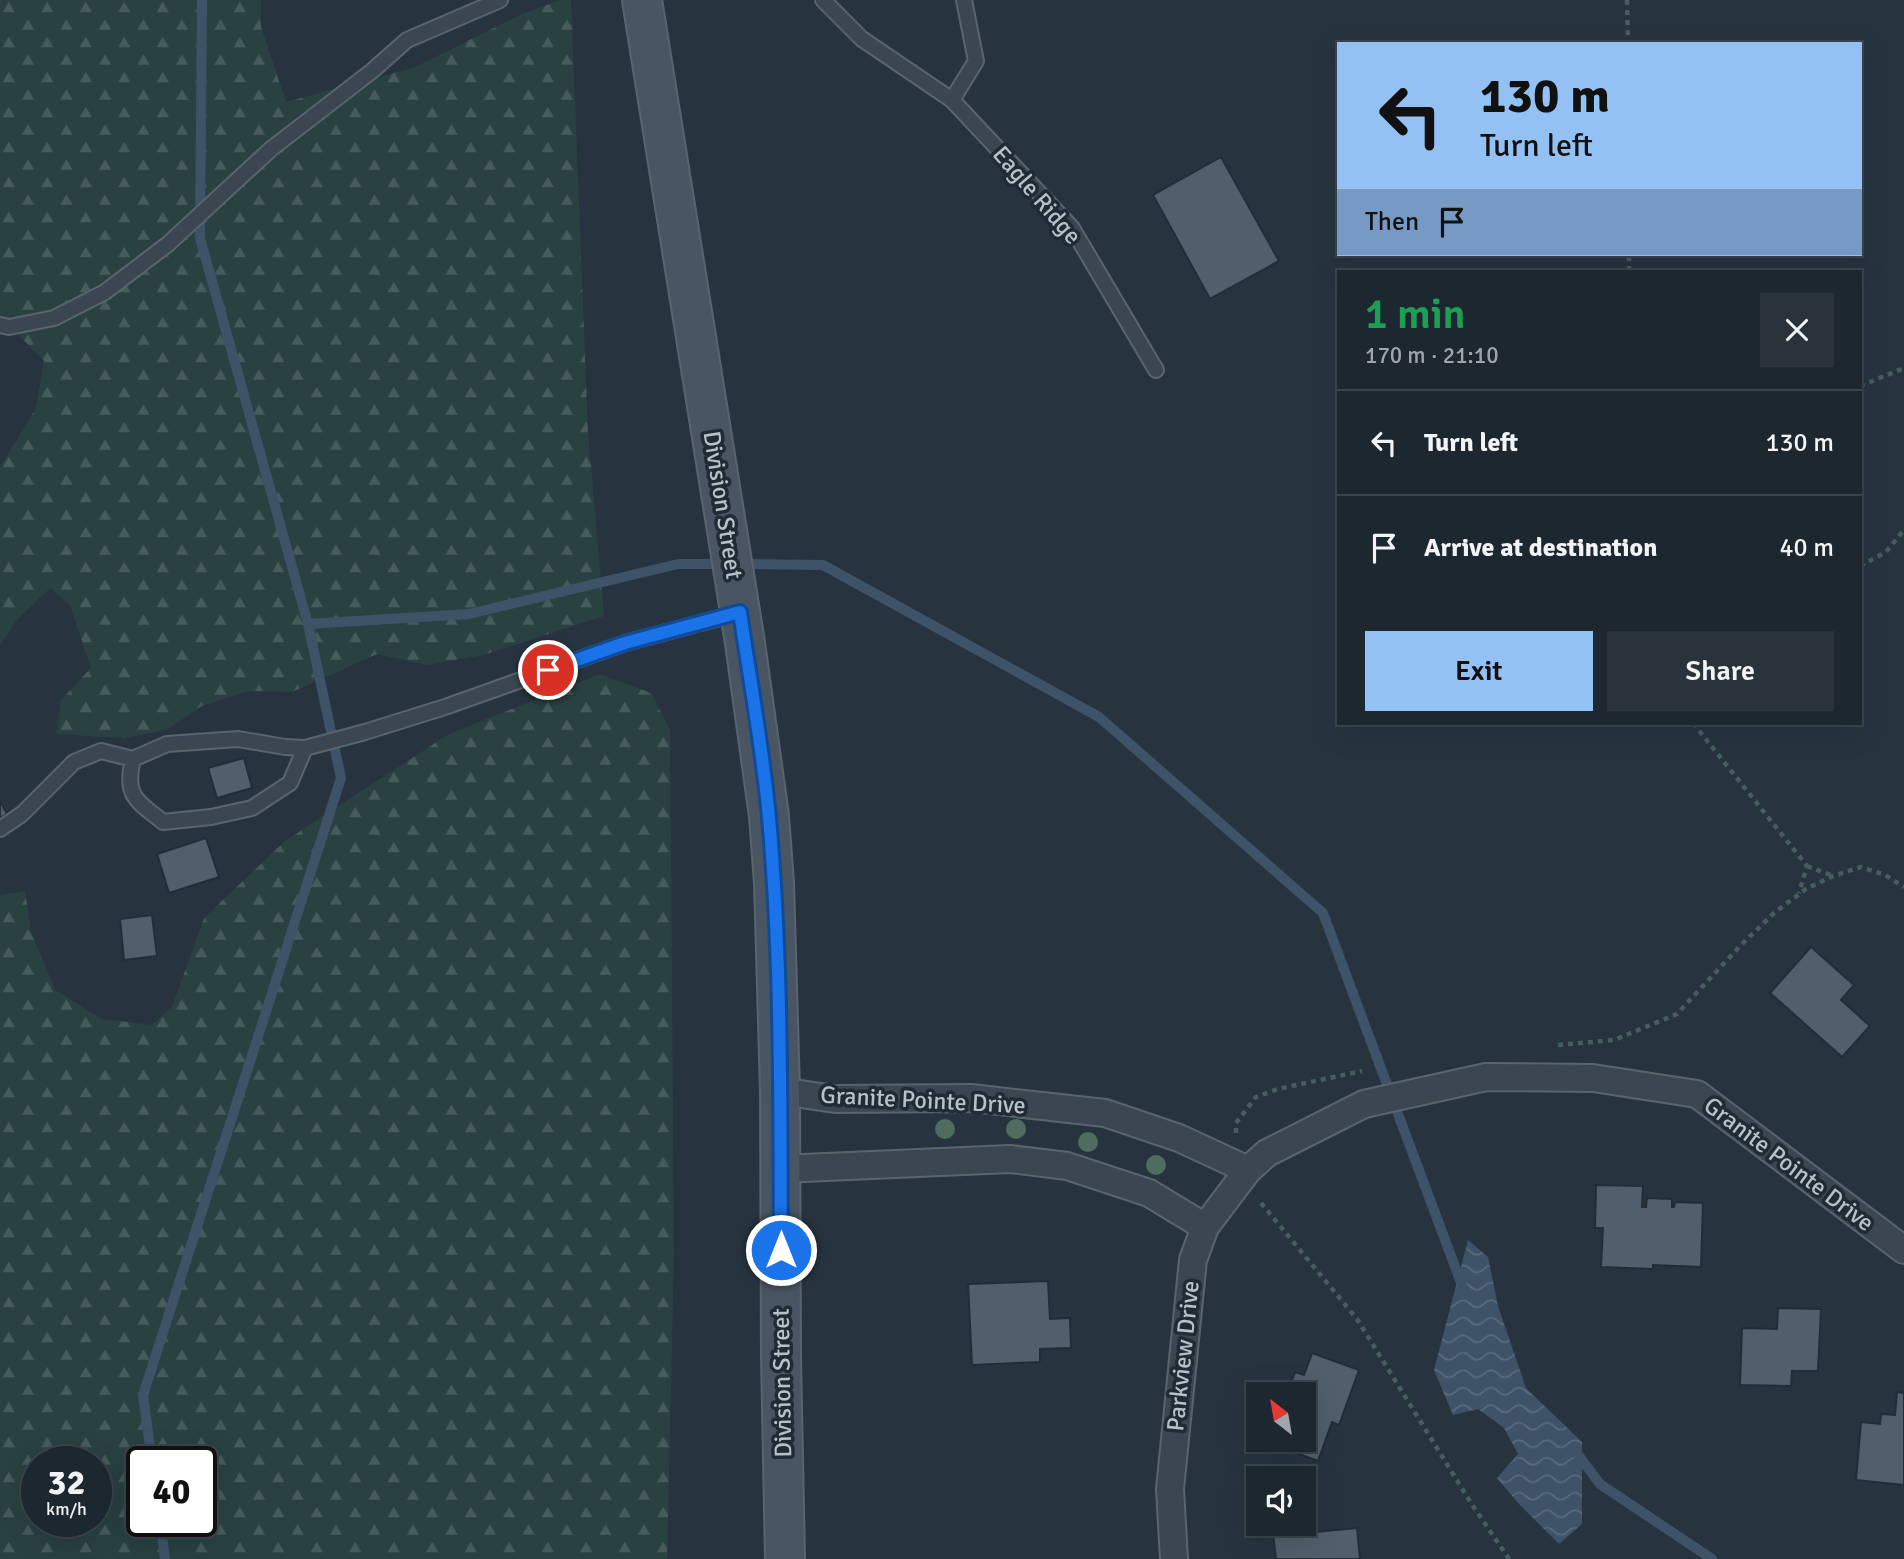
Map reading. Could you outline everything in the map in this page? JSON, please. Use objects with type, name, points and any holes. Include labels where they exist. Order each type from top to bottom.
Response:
[{"type":"street","name":"Division Street","points":[[642,0],[740,612],[769,816],[774,883],[780,1091],[785,1559]]},
{"type":"street","name":"Granite Pointe Drive","points":[[780,1091],[835,1099],[971,1098],[1105,1113],[1179,1138],[1248,1170],[1267,1153],[1364,1104],[1486,1077],[1592,1079],[1697,1094],[1904,1250]]},
{"type":"street","points":[[780,1169],[1010,1159],[1067,1166],[1149,1194],[1205,1227]]},
{"type":"street","name":"Parkview Drive","points":[[1174,1559],[1170,1489],[1193,1260],[1205,1227],[1248,1170]]},
{"type":"lane","points":[[0,325],[9,327],[54,318],[104,292],[168,244],[271,149],[372,71],[407,40],[500,0]]},
{"type":"lane","name":"Eagle Ridge","points":[[823,0],[862,39],[952,100],[1072,229],[1156,370]]},
{"type":"lane","points":[[952,100],[976,61],[964,0]]},
{"type":"lane","points":[[0,829],[22,814],[74,762],[101,751],[133,759],[167,744],[238,739],[306,748],[445,707],[625,643],[740,612]]},
{"type":"lane","points":[[133,759],[128,780],[136,800],[163,822],[211,817],[252,808],[290,783],[306,748]]},
{"type":"path","points":[[1627,0],[1628,42]]},
{"type":"path","points":[[1862,385],[1904,368]]},
{"type":"path","points":[[1862,565],[1886,552],[1904,530]]},
{"type":"path","points":[[1695,725],[1807,866],[1833,876]]},
{"type":"path","points":[[1798,894],[1807,866]]},
{"type":"path","points":[[1550,1045],[1614,1040],[1677,1014],[1740,946],[1798,894],[1833,876],[1861,867],[1885,875],[1904,887]]},
{"type":"path","points":[[1364,1070],[1278,1089],[1256,1097],[1236,1123],[1236,1145],[1263,1208],[1307,1256],[1357,1319],[1411,1409],[1509,1559]]},
{"type":"green space","points":[[0,0],[261,0],[261,27],[286,102],[413,68],[520,15],[560,0],[571,0],[588,433],[604,616],[484,655],[427,665],[377,654],[292,692],[249,691],[202,706],[166,730],[124,738],[56,734],[61,700],[91,668],[70,605],[50,588],[16,621],[0,645],[0,467],[36,408],[44,361],[0,316]]},
{"type":"green space","points":[[600,674],[651,693],[670,730],[674,1254],[667,1559],[0,1559],[0,895],[25,891],[31,931],[55,990],[102,1019],[152,1025],[172,1007],[204,918],[285,841],[449,734]]},
{"type":"water","points":[[1468,1240],[1488,1257],[1498,1306],[1526,1388],[1582,1442],[1582,1524],[1559,1544],[1497,1478],[1518,1454],[1504,1428],[1478,1409],[1453,1415],[1434,1370]]},
{"type":"building","points":[[1221,157],[1279,261],[1210,299],[1153,195]]},
{"type":"building","points":[[244,758],[252,788],[217,798],[208,768]]},
{"type":"building","points":[[0,801],[7,814],[0,818]]},
{"type":"building","points":[[206,838],[219,877],[169,893],[157,854]]},
{"type":"building","points":[[152,915],[157,956],[124,960],[120,919]]},
{"type":"building","points":[[1811,947],[1854,985],[1841,1000],[1870,1026],[1842,1057],[1770,993]]},
{"type":"building","points":[[1596,1185],[1643,1186],[1642,1207],[1646,1207],[1647,1198],[1672,1199],[1672,1207],[1675,1202],[1703,1203],[1701,1267],[1601,1267],[1603,1228],[1595,1228]]},
{"type":"building","points":[[1048,1281],[1050,1319],[1070,1318],[1071,1348],[1040,1349],[1040,1362],[972,1365],[968,1284]]},
{"type":"building","points":[[1778,1308],[1821,1309],[1818,1371],[1792,1371],[1791,1386],[1740,1385],[1742,1328],[1777,1329]]},
{"type":"building","points":[[1312,1353],[1359,1370],[1339,1425],[1332,1422],[1318,1461],[1293,1452],[1316,1452],[1316,1382],[1292,1382],[1295,1372],[1304,1375]]},
{"type":"building","points":[[1897,1392],[1904,1393],[1904,1485],[1856,1480],[1861,1422],[1880,1424],[1881,1414],[1895,1415]]},
{"type":"building","points":[[1357,1528],[1360,1559],[1276,1559],[1273,1536],[1316,1536],[1316,1532]]},
{"type":"waterway","points":[[150,1446],[143,1395],[341,778],[308,624],[200,238],[202,0]]},
{"type":"waterway","points":[[308,624],[469,614],[678,564],[723,564]]},
{"type":"waterway","points":[[742,564],[823,565],[1099,717],[1323,913],[1463,1288]]},
{"type":"waterway","points":[[1576,1452],[1600,1484],[1712,1559]]},
{"type":"waterway","points":[[162,1537],[165,1559]]},
{"type":"route","points":[[548,670],[625,643],[740,612],[769,816],[774,883],[781,1250]]}]
